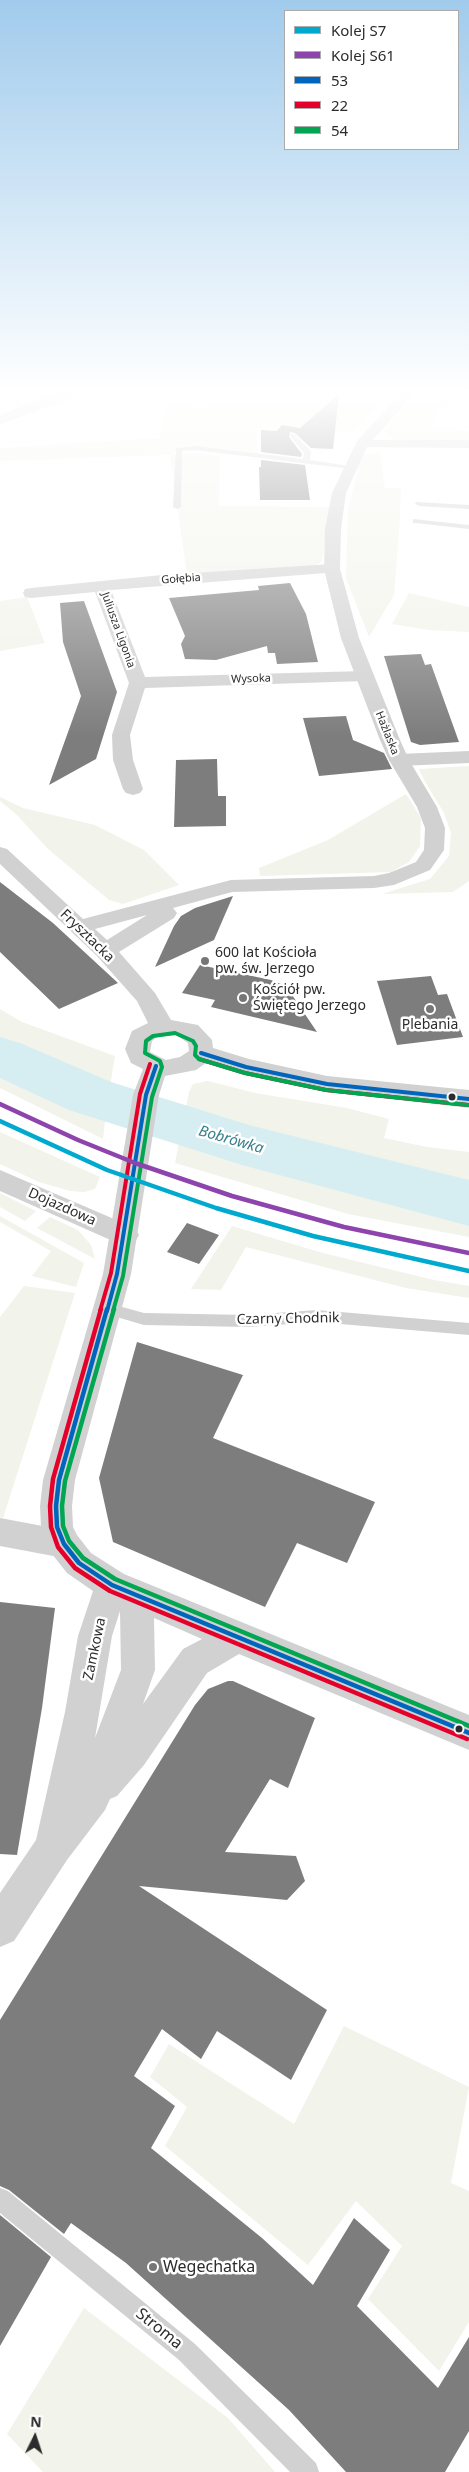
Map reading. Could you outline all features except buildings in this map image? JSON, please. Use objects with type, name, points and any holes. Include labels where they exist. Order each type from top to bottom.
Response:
[{"type":"street","name":"Hażlaska","points":[[78,927],[231,886],[374,882],[394,879],[423,866],[434,850],[435,828],[427,807],[399,760],[350,638],[332,569],[332,529],[336,506]]},
{"type":"street","name":"Gołębia","points":[[31,593],[162,580],[332,569]]},
{"type":"street","name":"Juliusza Ligonia","points":[[102,587],[138,683],[121,735],[124,760],[133,789]]},
{"type":"street","name":"Wysoka","points":[[138,683],[364,676]]},
{"type":"street","points":[[399,760],[469,757]]},
{"type":"street","name":"Frysztacka","points":[[0,853],[105,951],[147,998],[163,1028]]},
{"type":"street","name":"Hażlaska","points":[[105,951],[200,893]]},
{"type":"street","points":[[176,1027],[197,1036],[202,1045],[201,1053],[187,1064],[177,1067],[156,1066],[140,1057],[137,1049],[138,1043],[151,1030],[176,1027]]},
{"type":"street","points":[[201,1053],[246,1067],[311,1081],[469,1099]]},
{"type":"street","points":[[156,1066],[146,1095],[125,1235],[108,1309],[59,1480],[56,1506],[57,1527],[64,1544],[78,1563],[124,1590],[469,1733]]},
{"type":"street","name":"Dojazdowa","points":[[0,1180],[125,1235]]},
{"type":"street","points":[[0,1532],[64,1544]]},
{"type":"street","name":"Zamkowa","points":[[92,1796],[138,1670],[124,1590]]},
{"type":"street","name":"Zamkowa","points":[[54,1847],[83,1712],[94,1636],[124,1590]]},
{"type":"street","name":"Zamkowa","points":[[0,1928],[54,1847],[92,1796],[131,1752],[195,1661],[237,1637]]},
{"type":"lane","points":[[416,521],[469,527]]},
{"type":"lane","name":"Czarny Chodnik","points":[[108,1309],[144,1319],[248,1321],[317,1316],[469,1329]]},
{"type":"lane","name":"Stroma","points":[[0,2199],[187,2352],[307,2472]]},
{"type":"shaded area","points":[[177,506],[330,507],[322,561],[315,566],[187,574]]},
{"type":"shaded area","points":[[349,506],[400,506],[394,595],[369,637],[346,578]]},
{"type":"shaded area","points":[[409,593],[469,607],[469,632],[429,630],[392,624]]},
{"type":"shaded area","points":[[27,597],[45,643],[0,651],[0,601]]},
{"type":"shaded area","points":[[469,766],[469,881],[453,892],[382,894],[430,879],[449,856],[451,833],[444,813],[419,769]]},
{"type":"shaded area","points":[[406,794],[421,818],[420,846],[409,862],[391,872],[260,876],[259,868],[328,840]]},
{"type":"shaded area","points":[[0,797],[23,808],[95,825],[144,850],[179,885],[123,904],[109,900],[48,849],[17,815],[0,801]]},
{"type":"shaded area","points":[[0,1009],[22,1022],[115,1056],[109,1092],[0,1047]]},
{"type":"shaded area","points":[[0,1067],[106,1112],[103,1139],[0,1088]]},
{"type":"shaded area","points":[[208,1081],[255,1093],[347,1108],[389,1119],[384,1138],[427,1147],[469,1152],[469,1237],[348,1214],[175,1163],[189,1092],[193,1084]]},
{"type":"shaded area","points":[[0,1132],[100,1177],[95,1189],[84,1192],[70,1191],[39,1182],[0,1164]]},
{"type":"shaded area","points":[[0,1193],[36,1211],[25,1221],[0,1207]]},
{"type":"shaded area","points":[[0,1216],[84,1263],[76,1287],[32,1276],[51,1251],[0,1222]]},
{"type":"shaded area","points":[[50,1217],[78,1230],[91,1245],[95,1259],[37,1228]]},
{"type":"shaded area","points":[[232,1226],[323,1253],[434,1280],[469,1286],[469,1298],[406,1288],[246,1247],[221,1290],[191,1289]]},
{"type":"shaded area","points":[[24,1286],[75,1293],[3,1518],[0,1517],[0,1317]]},
{"type":"shaded area","points":[[344,2026],[469,2087],[451,2183],[469,2191],[469,2322],[439,2371],[368,2299],[402,2246],[356,2201],[308,2265],[165,2146],[187,2107],[150,2077],[169,2044],[294,2124]]},
{"type":"shaded area","points":[[84,2308],[228,2418],[275,2472],[43,2472],[7,2434]]},
{"type":"waterway","name":"Bobrówka","points":[[0,1056],[90,1096],[242,1144],[469,1203]]},
{"type":"rail line","name":"S61","points":[[0,1104],[78,1140],[135,1163],[232,1196],[344,1227],[469,1253]]},
{"type":"rail line","name":"S7","points":[[0,1121],[107,1170],[216,1208],[313,1236],[469,1271]]},
{"type":"transit line","name":"54","points":[[468,1105],[326,1090],[245,1073],[199,1059],[195,1055],[196,1046],[193,1041],[175,1033],[153,1036],[146,1041],[145,1053],[160,1061],[162,1067],[152,1097],[123,1276],[65,1481],[62,1506],[63,1526],[69,1541],[83,1558],[115,1579],[469,1726]]},
{"type":"transit line","name":"53","points":[[201,1053],[246,1067],[327,1084],[469,1099]]},
{"type":"transit line","name":"22","points":[[199,1059],[245,1073],[326,1090],[468,1105]]},
{"type":"transit line","name":"22","points":[[150,1064],[140,1094],[111,1273],[53,1479],[50,1506],[51,1527],[58,1547],[75,1568],[110,1591],[467,1739]]},
{"type":"transit line","name":"53","points":[[156,1066],[146,1095],[117,1274],[59,1480],[56,1506],[57,1527],[64,1544],[79,1563],[112,1585],[469,1733]]},
{"type":"place","name":"600 lat Kościoła pw. św. Jerzego","points":[[205,961]]},
{"type":"place","name":"Kościół pw. Świętego Jerzego","points":[[243,998]]},
{"type":"place","name":"Plebania","points":[[430,1009]]},
{"type":"place","name":"Wegechatka","points":[[153,2267]]}]
